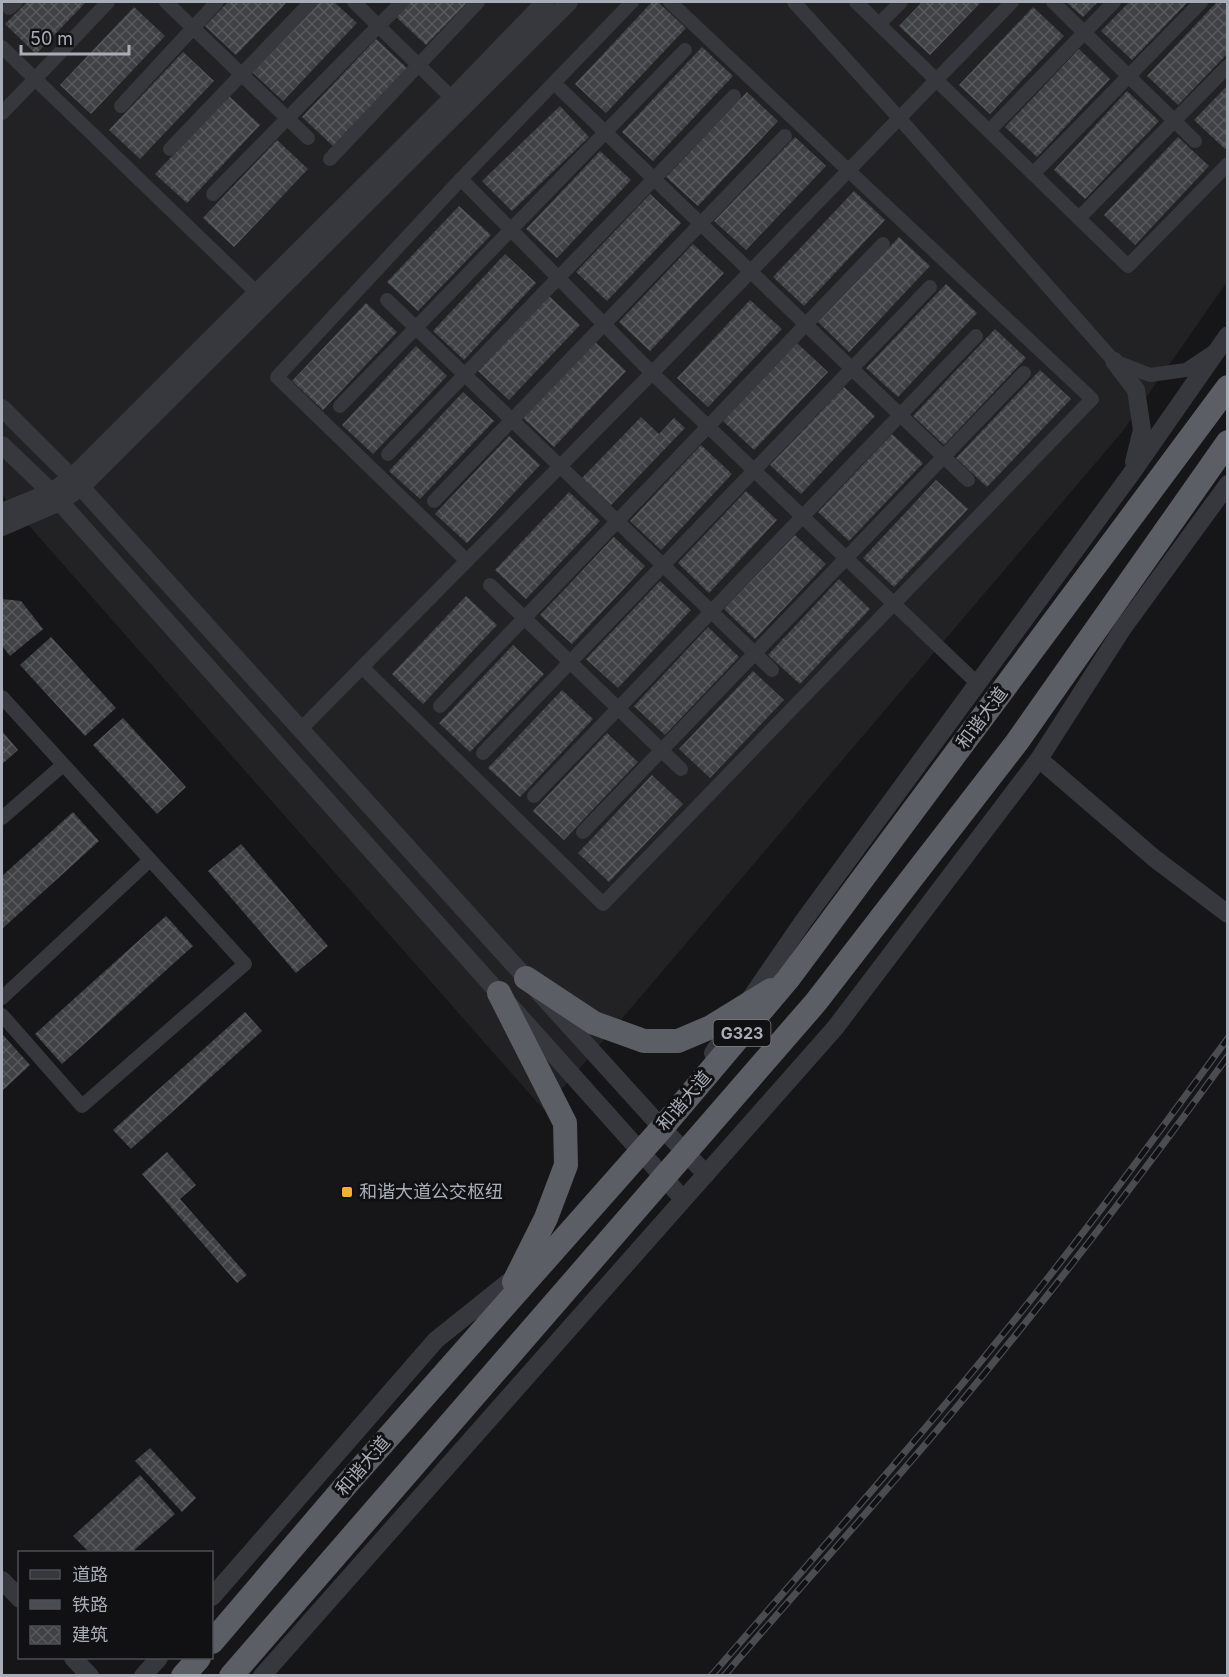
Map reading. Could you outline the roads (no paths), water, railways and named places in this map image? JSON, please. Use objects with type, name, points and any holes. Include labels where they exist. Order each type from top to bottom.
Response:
[{"type":"highway","name":"和谐大道","points":[[213,1641],[497,1313],[662,1128],[788,979],[1227,387]]},
{"type":"highway","name":"和谐大道","points":[[231,1676],[816,1002],[1017,742],[1227,442]]},
{"type":"highway","points":[[526,978],[594,1023],[644,1041],[678,1041],[711,1027],[788,979]]},
{"type":"highway","points":[[497,1313],[546,1218],[566,1165],[565,1123],[499,993]]},
{"type":"highway","points":[[183,1676],[198,1659]]},
{"type":"street","points":[[2,113],[108,2]]},
{"type":"street","points":[[166,2],[308,138]]},
{"type":"street","points":[[121,106],[217,2]]},
{"type":"street","points":[[170,149],[311,2]]},
{"type":"street","points":[[354,2],[452,98]]},
{"type":"street","points":[[213,194],[402,2]]},
{"type":"street","points":[[330,159],[478,2]]},
{"type":"street","points":[[76,482],[257,293],[545,2]]},
{"type":"street","points":[[2,527],[55,497],[76,482],[569,2]]},
{"type":"street","points":[[467,561],[277,377],[461,179],[632,2]]},
{"type":"street","points":[[362,667],[603,904],[1092,399],[670,2]]},
{"type":"street","points":[[794,2],[900,118],[1114,361],[1136,390],[1142,430],[1131,474]]},
{"type":"street","points":[[856,2],[1128,266],[1227,164]]},
{"type":"street","points":[[879,24],[901,2]]},
{"type":"street","points":[[301,729],[752,271],[1012,2]]},
{"type":"street","points":[[1053,2],[1195,141]]},
{"type":"street","points":[[989,131],[1114,2]]},
{"type":"street","points":[[1033,174],[1201,2]]},
{"type":"street","points":[[2,47],[257,293]]},
{"type":"street","points":[[340,406],[685,50]]},
{"type":"street","points":[[1078,218],[1227,66]]},
{"type":"street","points":[[554,83],[968,480]]},
{"type":"street","points":[[388,454],[734,96]]},
{"type":"street","points":[[434,501],[785,136]]},
{"type":"street","points":[[461,179],[652,373],[978,684]]},
{"type":"street","points":[[440,706],[883,244]]},
{"type":"street","points":[[483,753],[930,287]]},
{"type":"street","points":[[387,300],[772,670]]},
{"type":"street","points":[[662,1128],[802,923],[1131,474],[1227,335]]},
{"type":"street","points":[[534,796],[976,336]]},
{"type":"street","points":[[1114,361],[1150,375],[1186,370],[1216,351]]},
{"type":"street","points":[[583,832],[1024,374]]},
{"type":"street","points":[[2,408],[76,482],[662,1128],[706,1173]]},
{"type":"street","points":[[2,445],[55,497],[683,1199]]},
{"type":"street","points":[[262,1676],[835,1028],[1039,759],[1123,628],[1227,484]]},
{"type":"street","points":[[2,512],[55,497]]},
{"type":"street","points":[[490,585],[681,769]]},
{"type":"street","points":[[2,697],[245,964],[82,1106],[2,1015]]},
{"type":"street","points":[[1039,759],[1154,858],[1227,914]]},
{"type":"street","points":[[2,818],[63,765]]},
{"type":"street","points":[[2,998],[150,860]]},
{"type":"street","points":[[213,1596],[436,1340],[516,1277],[640,1151]]},
{"type":"street","points":[[2,1580],[18,1597]]},
{"type":"street","points":[[75,1659],[90,1676]]},
{"type":"street","points":[[143,1676],[158,1659]]},
{"type":"railway","points":[[711,1676],[980,1363],[1098,1214],[1228,1038]]},
{"type":"railway","points":[[724,1676],[899,1476],[1026,1322],[1162,1146],[1228,1056]]},
{"type":"place","name":"和谐大道公交枢纽","points":[[347,1192]]}]
